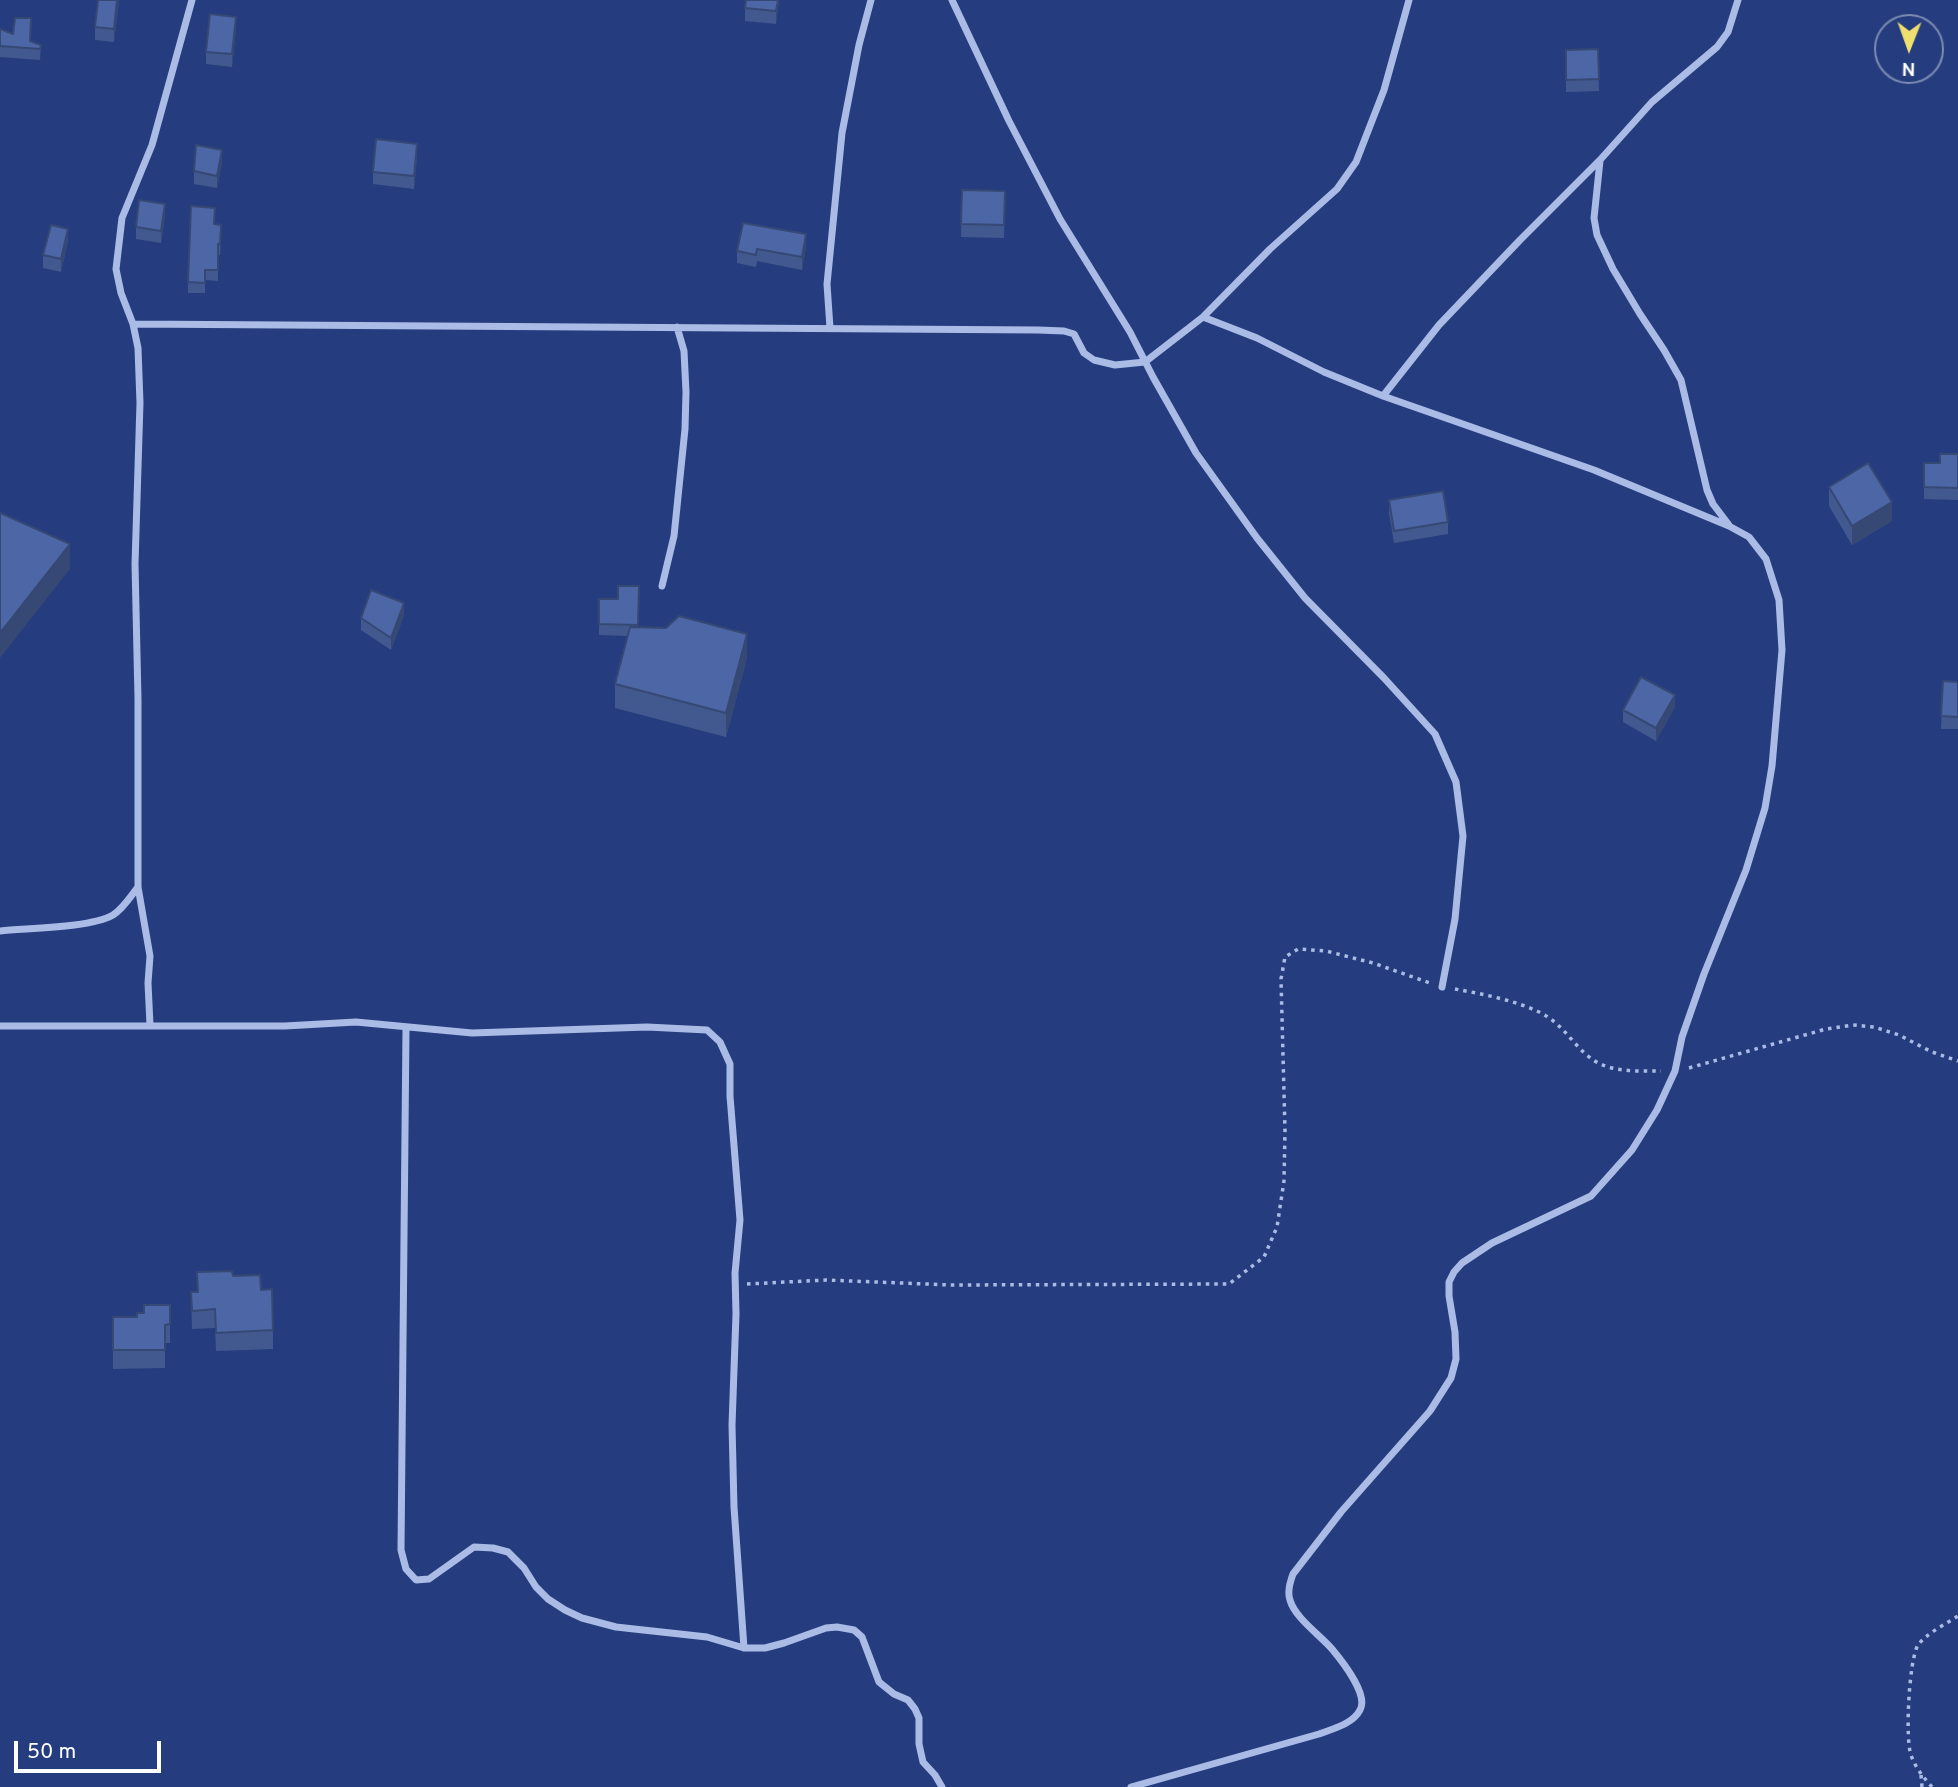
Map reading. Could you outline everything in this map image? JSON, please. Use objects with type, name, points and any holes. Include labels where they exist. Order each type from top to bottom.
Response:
[{"type":"street","points":[[150,1025],[150,956],[138,887],[135,564],[140,403],[138,348],[116,270],[122,218],[152,145],[192,0]]},
{"type":"street","points":[[830,328],[827,284],[842,134],[859,45],[871,0]]},
{"type":"street","points":[[952,0],[1003,110],[1060,219],[1130,332],[1196,453],[1256,538],[1305,598],[1435,734],[1456,782],[1463,835],[1455,919],[1442,987]]},
{"type":"street","points":[[133,324],[1064,331],[1076,337],[1084,353],[1094,360],[1115,365],[1145,362],[1203,317],[1270,249],[1337,188],[1356,162],[1384,90],[1409,0]]},
{"type":"street","points":[[1382,396],[1439,325],[1600,160],[1652,102],[1717,47],[1728,32],[1738,0]]},
{"type":"street","points":[[1600,160],[1594,218],[1597,235],[1613,269],[1681,380],[1707,490],[1729,526]]},
{"type":"street","points":[[1131,1787],[1158,1784],[1319,1734],[1347,1722],[1361,1709],[1363,1703],[1355,1681],[1333,1650],[1296,1613],[1290,1601],[1289,1584],[1293,1574],[1340,1512],[1430,1410],[1451,1377],[1456,1359],[1449,1282],[1454,1272],[1462,1263],[1492,1244],[1591,1196],[1632,1150],[1657,1110],[1675,1071],[1682,1037],[1765,808],[1772,766],[1782,650],[1779,600],[1766,559],[1749,537],[1729,526],[1594,470],[1382,396],[1324,372],[1257,338],[1203,317]]},
{"type":"street","points":[[662,586],[674,536],[685,429],[684,351],[677,327]]},
{"type":"street","points":[[0,930],[95,921],[114,915],[138,887]]},
{"type":"street","points":[[0,1026],[285,1026],[356,1022],[472,1033],[647,1027],[706,1030],[720,1042],[730,1064],[740,1220],[735,1273],[732,1425],[734,1507],[744,1648]]},
{"type":"street","points":[[406,1028],[401,1550],[406,1569],[416,1580],[429,1579],[474,1547],[493,1548],[508,1552],[548,1599],[582,1618],[616,1627],[707,1637],[744,1648],[765,1648],[837,1626],[854,1630],[862,1637],[880,1682],[894,1694],[908,1700],[915,1709],[919,1718],[922,1762],[942,1787]]},
{"type":"path","points":[[735,1273],[746,1284],[826,1280],[951,1285],[1229,1284],[1264,1257],[1277,1227],[1284,1181],[1285,1131],[1281,979],[1284,957],[1298,949],[1326,951],[1373,963],[1442,987],[1485,994],[1539,1012],[1562,1027],[1589,1057],[1607,1067],[1629,1071],[1675,1071],[1826,1028],[1853,1025],[1874,1027],[1899,1035],[1932,1052],[1958,1061]]},
{"type":"path","points":[[1932,1787],[1921,1775],[1908,1742],[1914,1652],[1921,1642],[1958,1616]]},
{"type":"path","points":[[1921,1775],[1922,1787]]},
{"type":"building","points":[[98,0],[117,0],[114,29],[95,27]]},
{"type":"building","points":[[746,0],[778,0],[776,11],[745,8]]},
{"type":"building","points":[[210,14],[236,17],[232,54],[206,52]]},
{"type":"building","points":[[15,18],[31,18],[30,41],[41,45],[40,49],[0,46],[0,29],[13,34]]},
{"type":"building","points":[[1598,49],[1599,79],[1566,80],[1566,50]]},
{"type":"building","points":[[376,139],[417,144],[414,176],[373,172]]},
{"type":"building","points":[[196,145],[222,150],[217,176],[194,171]]},
{"type":"building","points":[[962,190],[1005,191],[1004,225],[961,224]]},
{"type":"building","points":[[139,200],[165,204],[161,231],[136,227]]},
{"type":"building","points":[[191,206],[215,208],[214,224],[221,225],[218,270],[205,270],[205,283],[188,282]]},
{"type":"building","points":[[743,223],[806,234],[802,257],[757,249],[756,255],[737,251]]},
{"type":"building","points":[[51,225],[68,229],[61,259],[43,255]]},
{"type":"building","points":[[1940,454],[1958,454],[1958,488],[1924,487],[1924,463],[1940,463]]},
{"type":"building","points":[[1868,463],[1892,502],[1852,526],[1829,487]]},
{"type":"building","points":[[1443,491],[1448,522],[1394,531],[1389,500]]},
{"type":"building","points":[[0,513],[70,544],[0,633]]},
{"type":"building","points":[[618,586],[639,586],[638,625],[599,624],[599,599],[618,599]]},
{"type":"building","points":[[371,590],[404,603],[391,638],[361,618]]},
{"type":"building","points":[[679,616],[747,634],[726,713],[615,684],[630,627],[666,628]]},
{"type":"building","points":[[1641,677],[1675,695],[1656,728],[1623,710]]},
{"type":"building","points":[[1943,681],[1958,682],[1958,717],[1941,716]]},
{"type":"building","points":[[232,1271],[233,1276],[260,1275],[261,1290],[272,1289],[273,1330],[216,1333],[215,1309],[192,1311],[191,1292],[198,1292],[197,1272]]},
{"type":"building","points":[[144,1305],[170,1305],[170,1324],[165,1325],[165,1350],[113,1350],[113,1317],[137,1317],[137,1313],[144,1313]]}]
